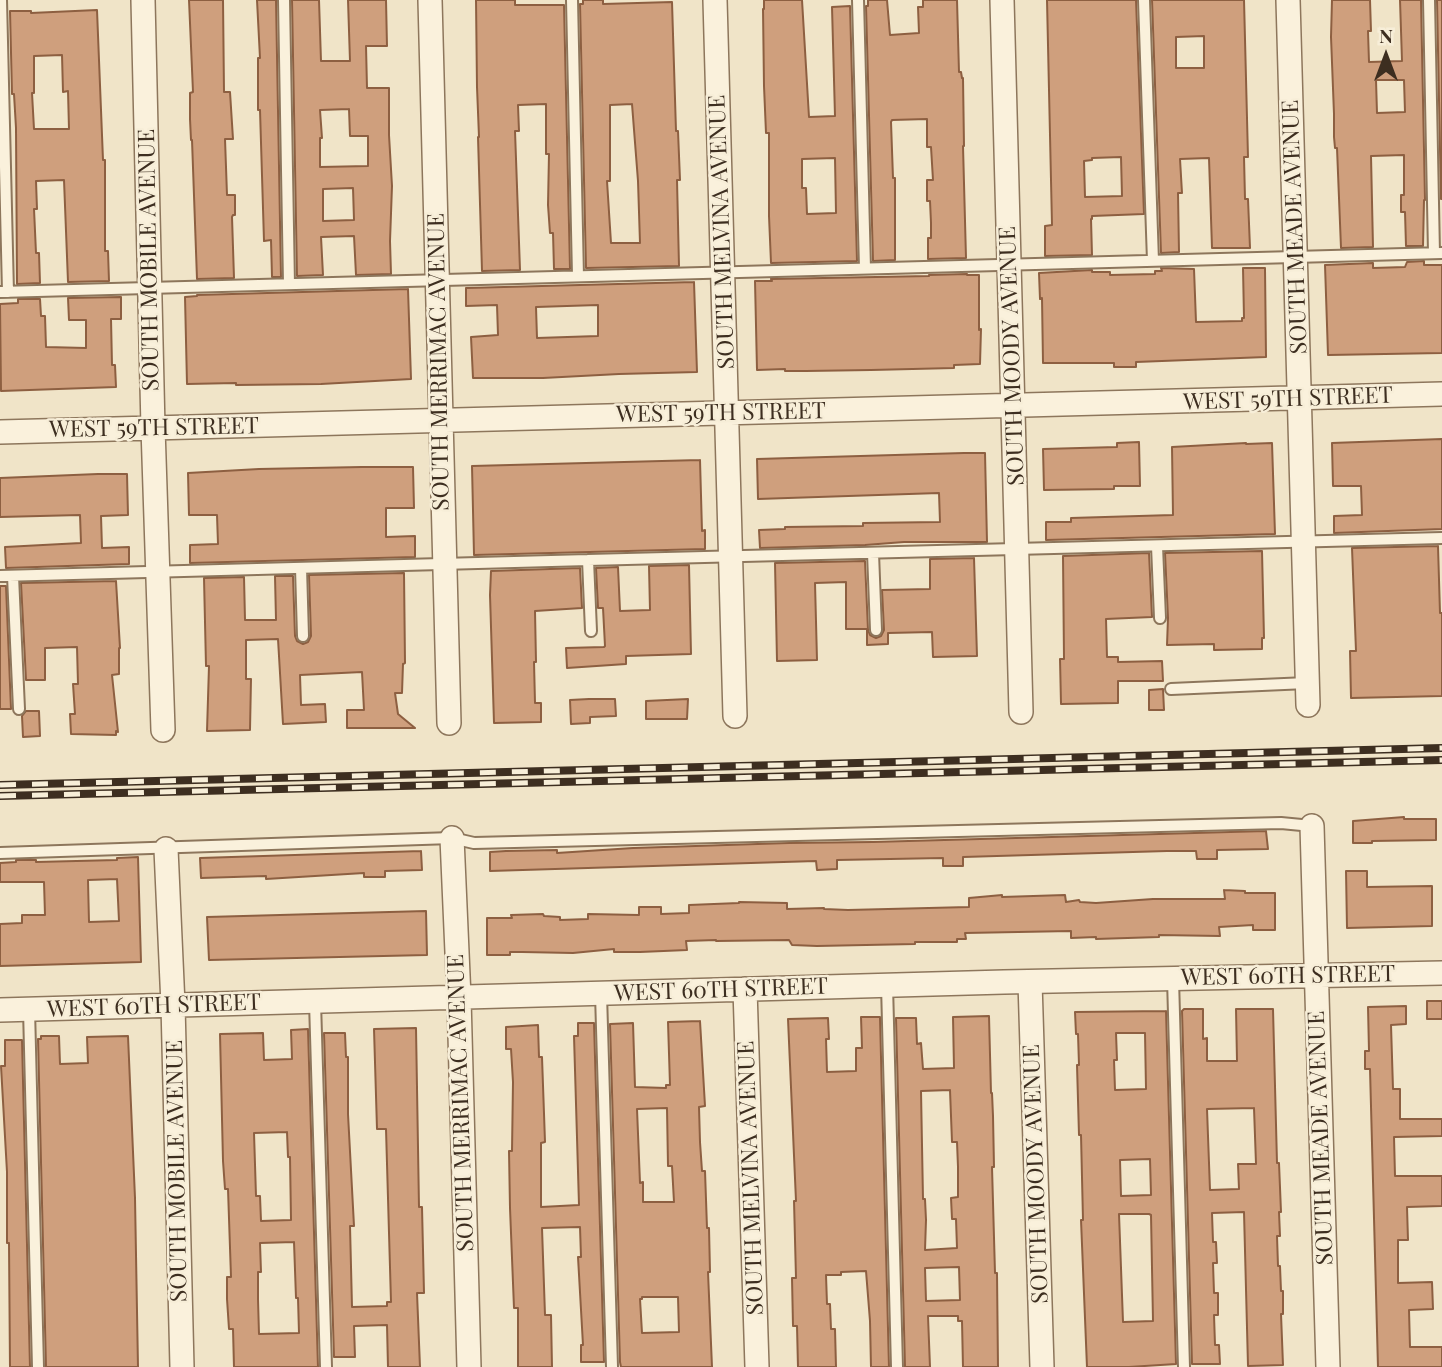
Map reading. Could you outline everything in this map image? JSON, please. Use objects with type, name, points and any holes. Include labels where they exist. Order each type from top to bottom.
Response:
[{"type":"street","name":"SOUTH MOBILE AVENUE","points":[[143,0],[163,730]]},
{"type":"street","name":"SOUTH MERRIMAC AVENUE","points":[[430,0],[449,723]]},
{"type":"street","name":"SOUTH MELVINA AVENUE","points":[[715,0],[735,716]]},
{"type":"street","name":"SOUTH MOODY AVENUE","points":[[1002,0],[1021,712]]},
{"type":"street","name":"SOUTH MEADE AVENUE","points":[[1288,0],[1308,694]]},
{"type":"street","name":"WEST 59TH STREET","points":[[0,432],[1442,394]]},
{"type":"street","name":"SOUTH MEADE AVENUE","points":[[1311,826],[1328,1367]]},
{"type":"street","name":"SOUTH MERRIMAC AVENUE","points":[[452,838],[469,1367]]},
{"type":"street","name":"SOUTH MOBILE AVENUE","points":[[166,849],[173,1005],[182,1367]]},
{"type":"street","name":"WEST 60TH STREET","points":[[0,1010],[887,985],[1442,973]]},
{"type":"street","name":"SOUTH MOODY AVENUE","points":[[1030,982],[1042,1367]]},
{"type":"street","name":"SOUTH MELVINA AVENUE","points":[[745,989],[757,1367]]},
{"type":"lane","points":[[1,0],[4,292],[1438,253],[1429,0]]},
{"type":"lane","points":[[285,0],[289,284]]},
{"type":"lane","points":[[572,0],[578,276]]},
{"type":"lane","points":[[858,0],[865,268]]},
{"type":"lane","points":[[1144,0],[1153,261]]},
{"type":"lane","points":[[0,576],[1442,538]]},
{"type":"lane","points":[[1157,546],[1160,618]]},
{"type":"lane","points":[[873,553],[876,630]]},
{"type":"lane","points":[[588,560],[591,631]]},
{"type":"lane","points":[[301,568],[303,636]]},
{"type":"lane","points":[[13,576],[19,709]]},
{"type":"lane","points":[[1171,689],[1308,694]]},
{"type":"lane","points":[[0,853],[452,838],[474,843],[1281,823],[1311,826]]},
{"type":"lane","points":[[1173,979],[1184,1367]]},
{"type":"lane","points":[[887,985],[897,1367]]},
{"type":"lane","points":[[601,994],[612,1367]]},
{"type":"lane","points":[[315,1002],[326,1367]]},
{"type":"lane","points":[[29,1009],[38,1367]]},
{"type":"building","points":[[189,0],[223,0],[224,92],[230,92],[233,139],[225,139],[227,195],[235,195],[235,215],[232,217],[234,278],[197,279],[190,119],[190,93],[193,92]]},
{"type":"building","points":[[257,0],[276,0],[281,277],[272,277],[271,240],[264,241],[258,110],[260,58]]},
{"type":"building","points":[[292,0],[319,0],[321,61],[350,61],[348,0],[386,0],[387,46],[366,46],[367,88],[389,88],[391,274],[356,275],[354,236],[321,237],[323,275],[297,276]],"holes":[[[349,109],[350,136],[368,136],[368,166],[320,167],[320,110]],[[353,188],[354,220],[323,221],[323,189]]]},
{"type":"building","points":[[476,0],[515,0],[515,5],[564,5],[570,269],[554,269],[553,233],[550,233],[548,205],[546,104],[518,105],[519,131],[515,131],[520,270],[482,271]]},
{"type":"building","points":[[583,0],[603,0],[603,4],[672,2],[680,180],[677,180],[679,266],[586,268],[580,4],[583,4]],"holes":[[[632,104],[640,243],[611,243],[607,181],[610,181],[610,105]]]},
{"type":"building","points":[[764,0],[802,0],[809,117],[835,116],[832,7],[850,6],[857,261],[771,263],[769,133],[766,133],[764,86]],"holes":[[[835,158],[836,213],[807,214],[806,188],[802,188],[802,159]]]},
{"type":"building","points":[[868,0],[887,0],[890,35],[919,33],[918,7],[923,7],[923,0],[957,0],[959,72],[963,78],[966,258],[928,259],[931,223],[927,180],[933,180],[931,147],[927,147],[927,119],[892,120],[895,260],[873,261],[866,6]]},
{"type":"building","points":[[1047,0],[1136,0],[1144,214],[1092,216],[1092,255],[1045,256],[1045,226],[1052,225]],"holes":[[[1121,157],[1122,196],[1085,197],[1084,161],[1092,158]]]},
{"type":"building","points":[[1152,0],[1244,0],[1248,157],[1244,157],[1245,199],[1248,199],[1250,248],[1212,248],[1209,158],[1180,159],[1182,193],[1178,193],[1179,252],[1161,253]],"holes":[[[1204,36],[1204,68],[1176,68],[1176,37]]]},
{"type":"building","points":[[1332,0],[1370,0],[1369,62],[1402,61],[1400,0],[1421,0],[1425,200],[1423,246],[1406,246],[1405,212],[1401,212],[1401,195],[1404,195],[1404,155],[1371,156],[1373,247],[1341,248],[1331,37]],"holes":[[[1376,80],[1404,80],[1405,112],[1377,113]]]},
{"type":"building","points":[[1437,0],[1442,0],[1442,199],[1441,199]]},
{"type":"building","points":[[97,10],[105,160],[105,251],[108,251],[109,281],[68,282],[64,180],[36,181],[37,209],[34,209],[40,283],[17,284],[16,128],[12,94],[10,11],[31,13]],"holes":[[[62,55],[63,92],[68,91],[69,129],[34,129],[34,56]]]},
{"type":"building","points":[[1424,261],[1424,265],[1442,265],[1442,353],[1328,355],[1325,265],[1373,263],[1373,268],[1405,267],[1407,262]]},
{"type":"building","points":[[1161,268],[1194,269],[1196,322],[1242,321],[1243,268],[1265,268],[1266,357],[1136,362],[1136,367],[1114,367],[1114,363],[1043,363],[1039,273],[1092,270],[1110,272],[1110,275],[1155,274],[1155,271],[1162,271]]},
{"type":"building","points":[[979,275],[980,364],[954,365],[954,368],[757,370],[755,281]]},
{"type":"building","points":[[694,282],[697,372],[473,378],[471,337],[498,335],[497,305],[466,306],[466,288]],"holes":[[[598,305],[598,336],[537,338],[536,307]]]},
{"type":"building","points":[[408,289],[411,379],[321,384],[187,384],[185,297]]},
{"type":"building","points":[[121,297],[121,319],[111,319],[112,365],[115,365],[116,387],[1,391],[0,304],[18,303],[18,299],[40,299],[41,316],[45,316],[46,347],[86,348],[86,320],[69,320],[68,298]]},
{"type":"building","points":[[1442,439],[1442,529],[1334,533],[1334,516],[1362,515],[1361,486],[1333,486],[1332,443]]},
{"type":"building","points":[[1139,442],[1140,486],[1044,490],[1043,449],[1117,447],[1117,443]]},
{"type":"building","points":[[1272,443],[1275,534],[1046,540],[1046,522],[1071,522],[1071,518],[1173,515],[1172,447]]},
{"type":"building","points":[[985,453],[987,542],[904,542],[760,548],[759,530],[863,526],[863,523],[940,522],[939,493],[758,499],[757,459]]},
{"type":"building","points":[[700,460],[705,549],[474,555],[472,466]]},
{"type":"building","points":[[413,467],[414,508],[386,508],[386,537],[415,536],[415,557],[190,563],[190,545],[218,544],[217,515],[189,515],[188,473]]},
{"type":"building","points":[[127,474],[128,515],[101,516],[102,548],[129,547],[129,564],[6,568],[5,547],[81,543],[80,515],[0,517],[0,478]]},
{"type":"building","points":[[1438,546],[1442,613],[1442,696],[1351,698],[1350,651],[1356,651],[1352,548]]},
{"type":"building","points":[[1262,551],[1262,649],[1214,650],[1214,644],[1167,645],[1165,553]]},
{"type":"building","points":[[1149,553],[1152,617],[1106,619],[1107,657],[1118,657],[1118,662],[1162,661],[1163,681],[1118,681],[1118,703],[1061,704],[1060,659],[1064,659],[1063,556]]},
{"type":"building","points":[[974,558],[977,656],[933,657],[932,632],[888,633],[888,644],[867,645],[867,629],[846,629],[846,582],[815,583],[817,660],[777,661],[775,563],[865,561],[868,630],[870,635],[876,638],[881,636],[884,630],[882,590],[930,589],[930,559]]},
{"type":"building","points":[[689,565],[691,654],[626,656],[626,664],[567,668],[566,648],[605,646],[603,608],[598,608],[596,568],[618,567],[620,611],[650,610],[649,566]]},
{"type":"building","points":[[580,568],[582,608],[535,611],[535,703],[541,703],[541,722],[494,723],[491,571]]},
{"type":"building","points":[[404,573],[405,663],[402,693],[395,693],[398,714],[415,728],[347,728],[347,710],[364,710],[362,672],[300,675],[301,705],[325,704],[326,722],[283,724],[278,639],[246,640],[246,679],[251,679],[250,730],[207,731],[209,666],[206,666],[204,578],[244,577],[245,620],[276,620],[275,576],[293,576],[295,636],[297,641],[303,644],[308,642],[311,636],[309,575]]},
{"type":"building","points":[[116,581],[119,674],[112,675],[118,732],[116,731],[116,735],[71,734],[70,714],[75,714],[73,684],[78,684],[77,647],[45,648],[45,680],[26,680],[21,583]]},
{"type":"building","points":[[0,586],[6,586],[11,709],[0,709]]},
{"type":"building","points":[[1163,689],[1164,710],[1149,710],[1149,690]]},
{"type":"building","points":[[615,699],[616,716],[590,717],[590,723],[571,724],[570,700]]},
{"type":"building","points":[[688,699],[687,719],[646,719],[646,701]]},
{"type":"building","points":[[26,711],[39,711],[40,736],[23,737],[22,716]]},
{"type":"building","points":[[1404,817],[1436,819],[1436,840],[1353,843],[1353,821]]},
{"type":"building","points":[[1266,831],[1268,849],[1217,850],[1217,859],[1197,859],[1196,851],[1167,851],[963,857],[963,866],[943,866],[943,858],[837,860],[837,869],[817,870],[816,861],[490,871],[490,852],[506,851],[557,850],[557,853],[789,843]]},
{"type":"building","points":[[421,851],[422,870],[385,871],[385,877],[364,877],[364,873],[266,879],[266,876],[201,878],[200,858]]},
{"type":"building","points":[[138,857],[141,962],[0,966],[0,924],[22,923],[22,915],[45,915],[44,882],[0,882],[0,863],[16,860],[36,862]],"holes":[[[117,879],[119,921],[89,922],[88,880]]]},
{"type":"building","points":[[1346,871],[1367,871],[1367,887],[1432,886],[1432,926],[1347,928]]},
{"type":"building","points":[[1224,890],[1275,893],[1275,930],[1253,930],[1253,925],[1219,927],[1220,936],[1159,935],[1096,939],[1071,938],[1071,931],[965,933],[966,939],[957,939],[957,942],[817,946],[792,945],[789,940],[716,940],[686,941],[687,950],[614,952],[614,949],[487,955],[487,918],[512,918],[511,915],[543,914],[560,917],[560,920],[588,919],[588,914],[639,915],[639,907],[661,907],[661,914],[689,913],[689,905],[739,902],[787,903],[787,909],[969,907],[969,898],[1002,895],[1065,895],[1066,902],[1079,900],[1096,903],[1153,899],[1225,899]]},
{"type":"building","points":[[426,911],[427,955],[209,960],[207,917]]},
{"type":"building","points":[[1427,1001],[1442,1001],[1442,1019],[1427,1019]]},
{"type":"building","points":[[1406,1006],[1406,1024],[1391,1025],[1393,1089],[1400,1089],[1400,1119],[1442,1119],[1442,1136],[1394,1137],[1395,1176],[1442,1176],[1442,1206],[1407,1207],[1408,1240],[1398,1240],[1398,1283],[1432,1282],[1433,1309],[1409,1310],[1410,1347],[1442,1347],[1442,1367],[1378,1367],[1370,1069],[1365,1069],[1365,1051],[1369,1051],[1368,1007]]},
{"type":"building","points":[[1203,1009],[1203,1039],[1207,1038],[1207,1061],[1237,1061],[1236,1009],[1273,1009],[1281,1212],[1280,1236],[1277,1236],[1278,1266],[1283,1291],[1283,1365],[1248,1366],[1244,1212],[1212,1213],[1217,1263],[1213,1263],[1214,1293],[1218,1293],[1218,1315],[1214,1315],[1215,1345],[1219,1345],[1220,1364],[1192,1364],[1182,1011]],"holes":[[[1254,1108],[1256,1164],[1238,1164],[1239,1189],[1210,1190],[1207,1109]]]},
{"type":"building","points":[[1166,1011],[1176,1364],[1087,1367],[1078,1034],[1075,1012]],"holes":[[[1116,1033],[1145,1033],[1146,1089],[1115,1090]],[[1150,1159],[1151,1195],[1121,1196],[1120,1160]],[[1119,1214],[1149,1214],[1153,1321],[1123,1322]]]},
{"type":"building","points":[[989,1016],[998,1367],[963,1367],[962,1321],[958,1321],[958,1316],[928,1316],[930,1367],[905,1367],[896,1018],[916,1018],[917,1044],[921,1043],[923,1069],[954,1068],[953,1017]],"holes":[[[950,1090],[952,1142],[957,1142],[958,1197],[951,1198],[952,1219],[956,1219],[957,1248],[925,1250],[921,1091]],[[959,1267],[960,1300],[926,1301],[925,1268]]]},
{"type":"building","points":[[861,1017],[880,1017],[889,1367],[871,1367],[866,1271],[826,1275],[831,1329],[835,1329],[836,1367],[798,1367],[797,1326],[793,1326],[792,1278],[796,1278],[796,1201],[788,1019],[828,1018],[827,1072],[856,1071],[856,1048],[862,1048]]},
{"type":"building","points":[[700,1021],[705,1106],[699,1107],[700,1142],[709,1228],[712,1367],[621,1367],[610,1024],[633,1023],[635,1087],[666,1088],[666,1085],[670,1085],[668,1022]],"holes":[[[667,1108],[668,1166],[672,1166],[674,1202],[643,1202],[637,1109]],[[642,1297],[678,1297],[679,1332],[642,1333]]]},
{"type":"building","points":[[578,1023],[594,1023],[604,1362],[581,1362],[583,1345],[578,1257],[581,1257],[580,1227],[542,1228],[545,1315],[551,1315],[552,1367],[518,1367],[518,1308],[514,1308],[509,1151],[512,1151],[513,1082],[511,1049],[506,1049],[506,1027],[538,1025],[545,1142],[541,1143],[541,1207],[579,1205],[574,1036],[578,1036]]},
{"type":"building","points":[[416,1028],[419,1207],[422,1207],[424,1293],[417,1293],[420,1367],[388,1367],[387,1325],[354,1326],[355,1357],[334,1357],[324,1033],[345,1033],[348,1057],[354,1226],[350,1226],[352,1307],[387,1306],[387,1302],[391,1302],[386,1129],[377,1129],[374,1029]]},
{"type":"building","points":[[308,1029],[318,1367],[234,1367],[233,1329],[229,1329],[227,1299],[227,1277],[231,1277],[228,1189],[225,1189],[223,1161],[220,1034],[263,1033],[264,1060],[292,1059],[291,1030]],"holes":[[[287,1132],[291,1220],[261,1221],[260,1196],[256,1196],[254,1133]],[[294,1242],[299,1333],[259,1334],[260,1243]]]},
{"type":"building","points":[[41,1036],[59,1036],[60,1064],[88,1063],[87,1037],[128,1036],[135,1198],[138,1367],[46,1367],[38,1039],[41,1039]]},
{"type":"building","points":[[5,1040],[22,1040],[30,1367],[10,1367],[7,1172],[1,1066],[5,1066]]},
{"type":"railway","points":[[0,785],[1442,748]]},
{"type":"railway","points":[[0,796],[1442,760]]}]
